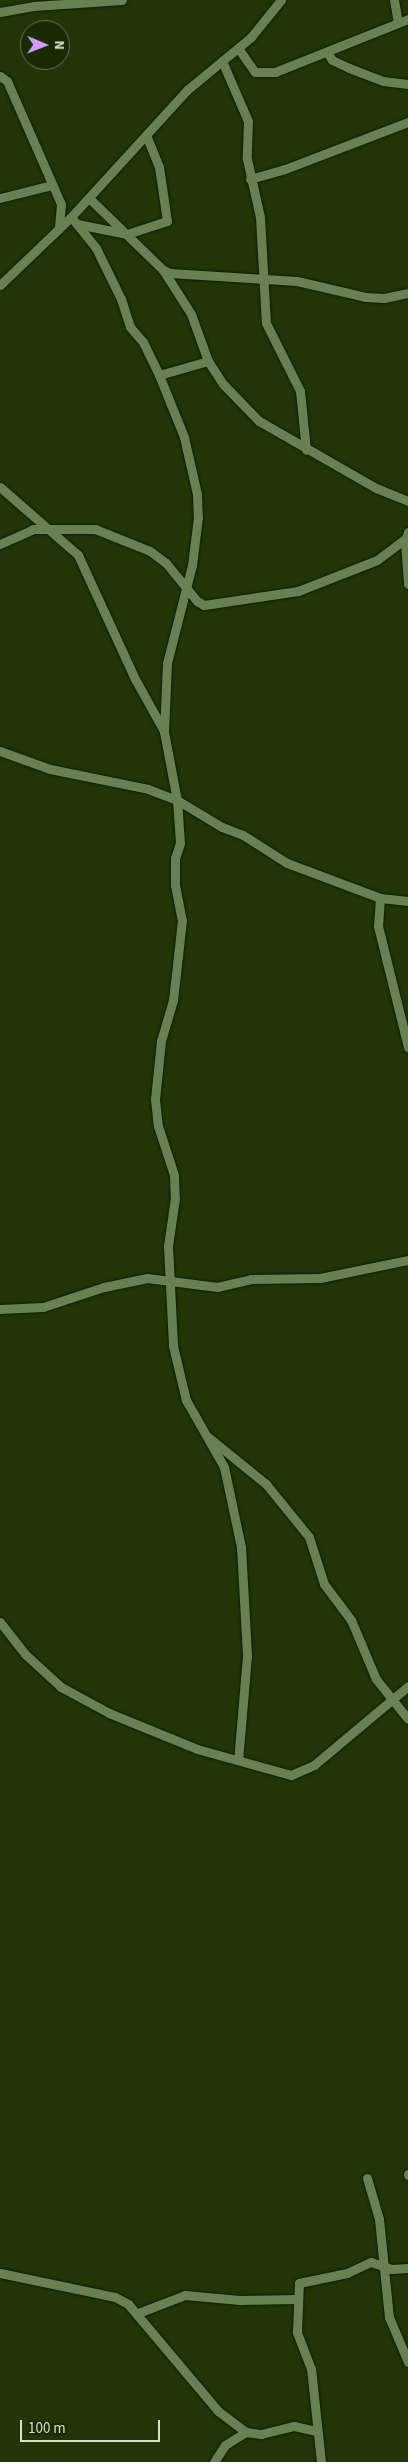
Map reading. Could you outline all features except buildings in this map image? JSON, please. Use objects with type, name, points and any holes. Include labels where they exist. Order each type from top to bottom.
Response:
[{"type":"street","points":[[0,12],[33,3],[122,0]]},
{"type":"street","points":[[0,285],[58,229],[74,221],[89,198],[187,90],[238,48],[281,0]]},
{"type":"street","points":[[394,0],[398,22]]},
{"type":"street","points":[[238,48],[251,69],[259,73],[275,72],[408,19]]},
{"type":"street","points":[[327,52],[332,60],[350,68],[383,81],[408,84]]},
{"type":"street","points":[[222,61],[248,121],[250,136],[246,146],[250,179],[260,217],[262,280],[266,323],[300,391],[306,450]]},
{"type":"street","points":[[0,76],[7,80],[61,204],[58,229]]},
{"type":"street","points":[[250,179],[285,169],[408,122]]},
{"type":"street","points":[[74,221],[127,234],[167,221],[159,167],[147,136]]},
{"type":"street","points":[[0,198],[52,185]]},
{"type":"street","points":[[89,198],[163,270],[191,314],[208,361],[223,384],[259,421],[306,450],[408,501]]},
{"type":"street","points":[[74,221],[96,248],[121,299],[130,327],[143,342],[159,374],[182,430],[197,494],[197,536],[187,588],[167,663],[164,732],[178,800],[180,843],[175,858],[175,885],[182,920],[173,1000],[161,1041],[155,1100],[158,1126],[174,1175],[175,1198],[168,1246],[173,1346],[178,1373],[186,1400],[202,1432],[224,1468],[241,1547],[247,1656],[238,1760]]},
{"type":"street","points":[[163,270],[184,275],[297,281],[365,297],[384,298],[408,293]]},
{"type":"street","points":[[159,374],[208,361]]},
{"type":"street","points":[[0,487],[78,556],[135,678],[164,732]]},
{"type":"street","points":[[0,544],[33,529],[95,529],[133,543],[166,563],[204,606],[298,591],[377,560],[407,534]]},
{"type":"street","points":[[407,534],[408,584]]},
{"type":"street","points":[[0,751],[50,769],[131,784],[178,800],[287,863],[380,898],[408,901]]},
{"type":"street","points":[[380,898],[378,926],[408,1047]]},
{"type":"street","points":[[0,1309],[43,1307],[134,1280],[171,1281],[211,1287],[251,1279],[320,1278],[408,1260]]},
{"type":"street","points":[[202,1432],[266,1484],[309,1537],[324,1584],[351,1620],[376,1679],[408,1719]]},
{"type":"street","points":[[0,1622],[25,1654],[61,1687],[109,1713],[197,1749],[291,1774],[314,1765],[408,1686]]},
{"type":"street","points":[[367,2178],[379,2220],[389,2317],[408,2362]]},
{"type":"street","points":[[321,2462],[316,2431],[311,2369],[297,2332],[299,2283],[347,2273],[371,2262],[384,2267],[408,2268]]},
{"type":"street","points":[[0,2273],[115,2297],[138,2312],[218,2411],[246,2432],[261,2434],[294,2426],[316,2431]]},
{"type":"street","points":[[138,2312],[185,2295],[240,2300],[298,2299]]},
{"type":"street","points":[[214,2462],[225,2445],[246,2432]]}]
